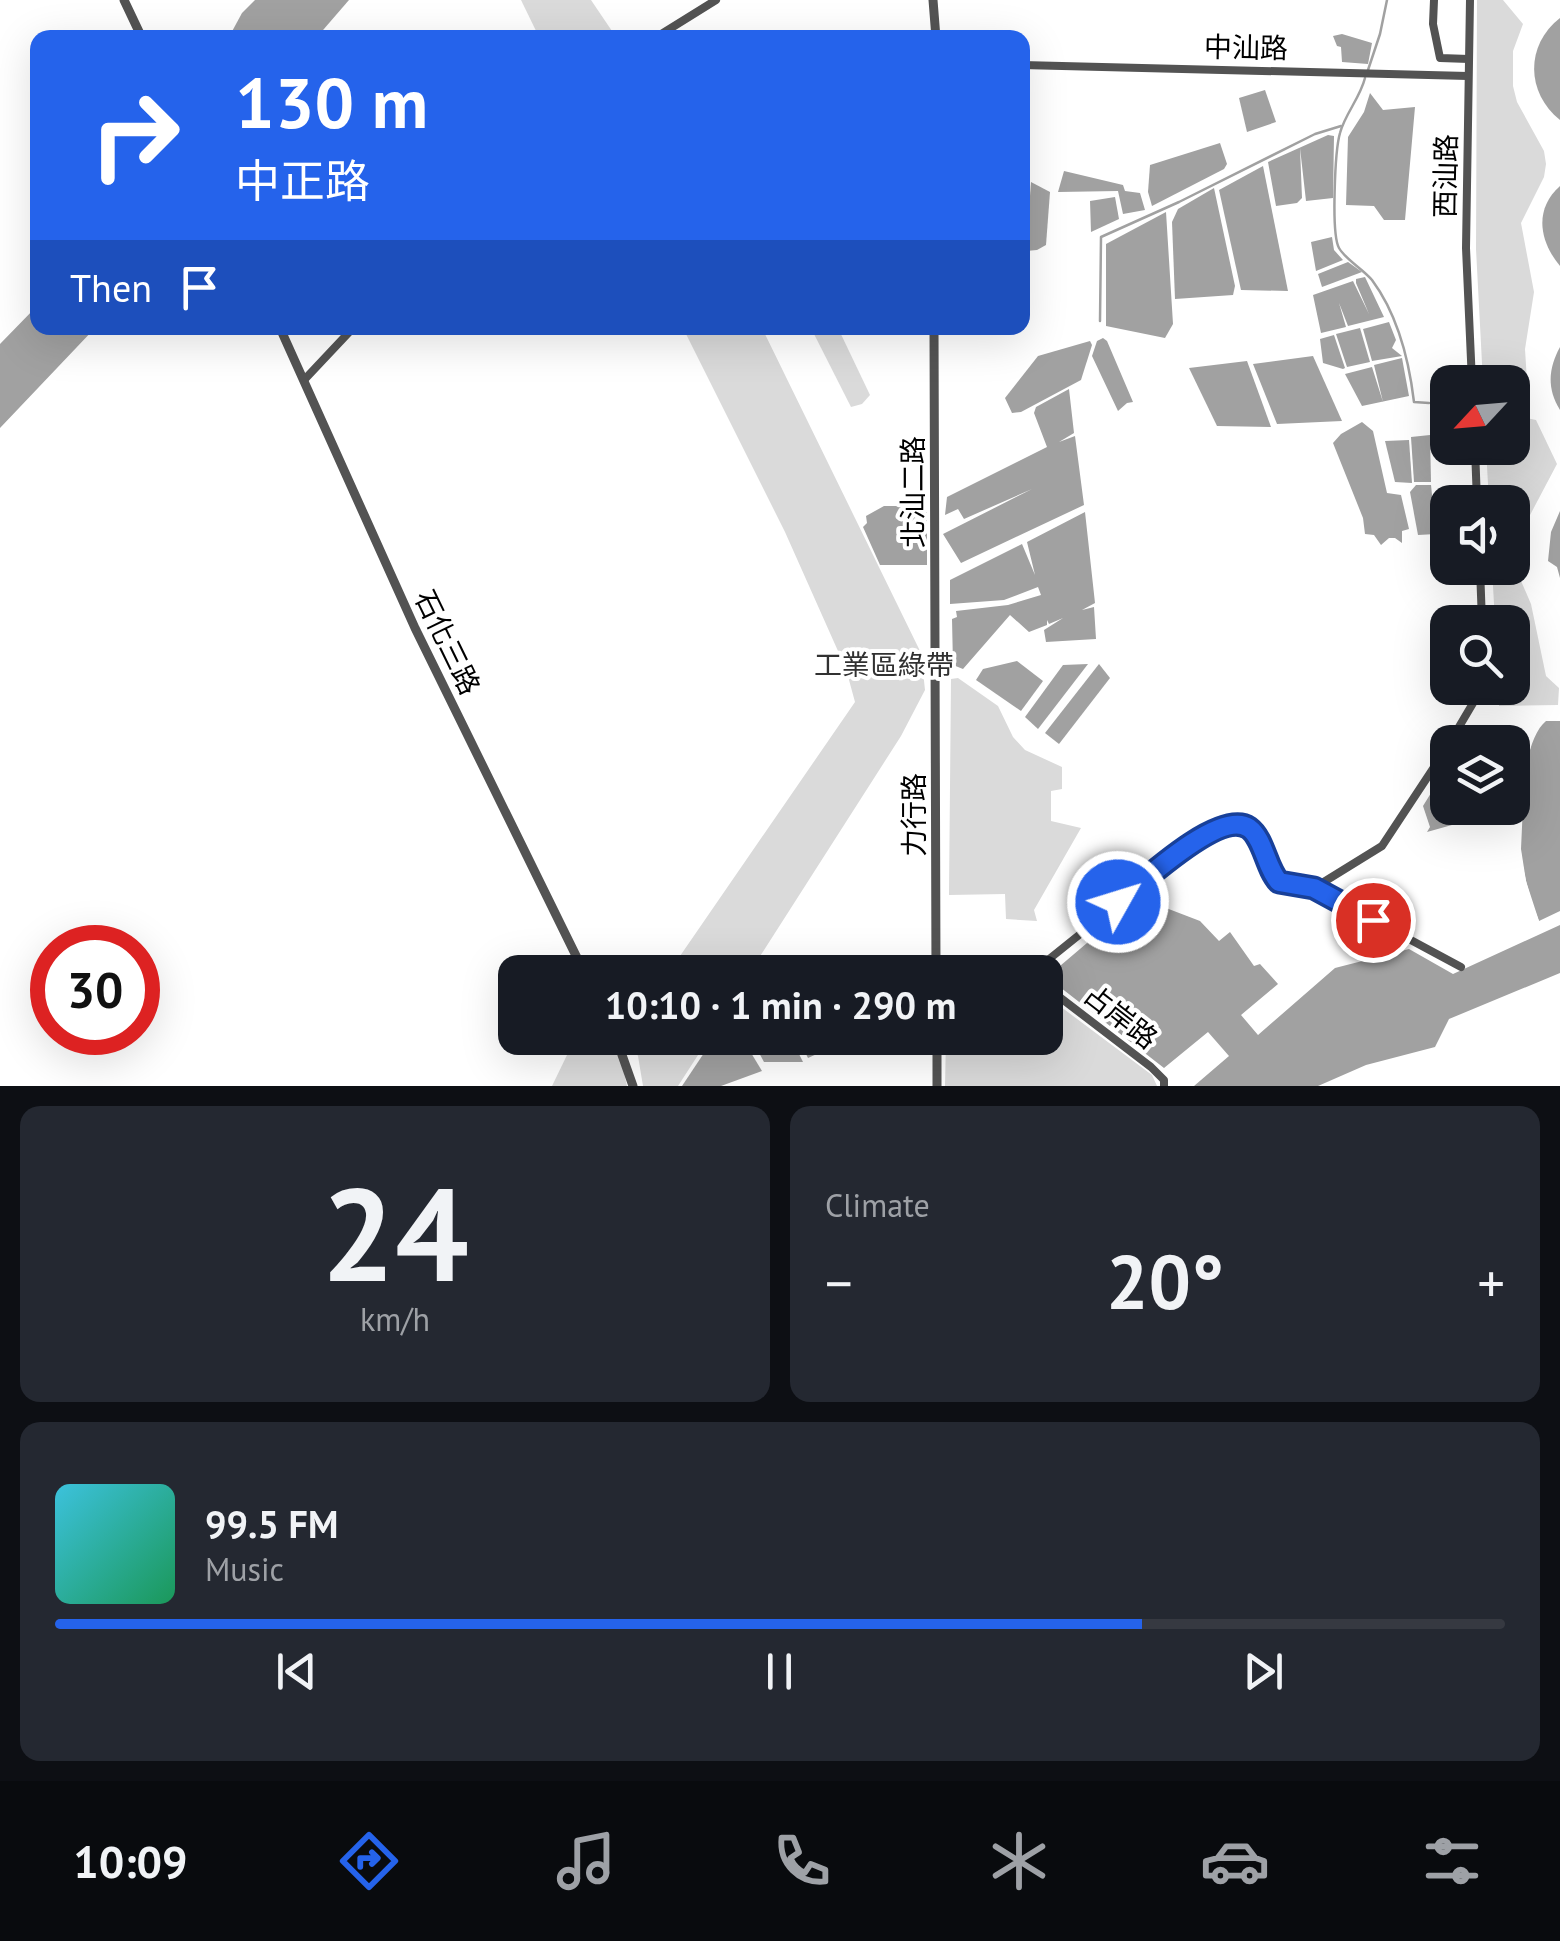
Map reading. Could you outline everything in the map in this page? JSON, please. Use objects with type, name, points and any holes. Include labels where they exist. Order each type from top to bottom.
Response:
[{"type":"street","points":[[124,0],[138,30]]},
{"type":"street","points":[[668,30],[716,0]]},
{"type":"street","points":[[934,0],[936,30]]},
{"type":"street","points":[[1434,0],[1438,73]]},
{"type":"street","name":"西汕路","points":[[1470,0],[1466,248],[1471,365]]},
{"type":"street","points":[[1440,58],[1469,58]]},
{"type":"street","name":"中汕路","points":[[1030,65],[1468,76]]},
{"type":"street","name":"石化三路","points":[[283,335],[415,628],[576,955]]},
{"type":"street","points":[[304,380],[346,335]]},
{"type":"street","name":"北汕二路","points":[[934,335],[936,657]]},
{"type":"street","name":"力行路","points":[[936,657],[936,955]]},
{"type":"street","points":[[1314,888],[1382,846],[1430,773]]},
{"type":"street","points":[[1054,955],[1175,856],[1222,826],[1248,827],[1279,882],[1314,888],[1462,967]]},
{"type":"street","name":"占岸路","points":[[1063,1000],[1151,1067],[1164,1080],[1164,1086]]},
{"type":"street","points":[[622,1055],[634,1086]]},
{"type":"street","points":[[936,1055],[937,1086]]},
{"type":"green space","points":[[521,0],[591,0],[611,30],[536,30]]},
{"type":"green space","points":[[1477,0],[1503,0],[1523,24],[1513,51],[1513,86],[1517,102],[1544,151],[1546,164],[1544,177],[1521,223],[1534,292],[1526,365],[1482,365],[1476,249]]},
{"type":"green space","name":"工業區綠帶","points":[[686,335],[765,335],[921,653],[925,690],[901,736],[761,955],[681,955],[855,702],[846,669],[785,532]]},
{"type":"green space","points":[[815,335],[841,335],[870,395],[862,404],[851,407]]},
{"type":"green space","points":[[1530,419],[1536,420],[1557,464],[1530,515],[1530,485],[1488,485],[1487,465],[1530,465]]},
{"type":"green space","points":[[1493,585],[1523,585],[1531,604],[1546,676],[1559,688],[1558,705],[1499,706],[1530,705],[1530,605],[1494,605]]},
{"type":"green space","points":[[958,678],[998,706],[1013,737],[1025,750],[1062,767],[1062,789],[1051,791],[1051,821],[1081,828],[1034,910],[1037,921],[1006,919],[1005,894],[949,895],[951,679]]},
{"type":"green space","points":[[1063,1008],[1152,1075],[1157,1086],[945,1086],[946,1055],[1063,1055]]},
{"type":"green space","points":[[567,1055],[617,1055],[627,1086],[552,1086]]},
{"type":"green space","points":[[698,1055],[678,1086],[643,1086],[638,1056]]},
{"type":"shaded area","points":[[255,0],[349,0],[323,30],[233,30]]},
{"type":"shaded area","points":[[1560,18],[1560,120],[1541,96],[1534,69],[1540,42]]},
{"type":"shaded area","points":[[1342,34],[1372,43],[1368,64],[1342,62],[1341,47],[1333,36]]},
{"type":"shaded area","points":[[1265,90],[1276,122],[1247,132],[1239,98]]},
{"type":"shaded area","points":[[1370,93],[1383,110],[1415,107],[1405,220],[1384,220],[1374,206],[1346,205],[1348,137],[1364,112]]},
{"type":"shaded area","points":[[1328,135],[1334,136],[1333,198],[1306,201],[1300,148],[1302,198],[1297,203],[1276,206],[1268,162]]},
{"type":"shaded area","points":[[1220,143],[1227,164],[1224,169],[1152,206],[1148,192],[1150,165]]},
{"type":"shaded area","points":[[1263,166],[1288,291],[1241,290],[1219,190]]},
{"type":"shaded area","points":[[1064,171],[1140,193],[1145,210],[1123,214],[1118,191],[1058,192]]},
{"type":"shaded area","points":[[1031,182],[1050,192],[1046,245],[1030,251]]},
{"type":"shaded area","points":[[1560,186],[1560,266],[1547,246],[1542,225],[1546,205]]},
{"type":"shaded area","points":[[1214,188],[1235,286],[1233,295],[1175,299],[1172,222],[1178,209]]},
{"type":"shaded area","points":[[1115,197],[1119,219],[1091,232],[1090,201]]},
{"type":"shaded area","points":[[1166,212],[1173,324],[1165,338],[1106,326],[1106,244]]},
{"type":"shaded area","points":[[1332,237],[1334,250],[1343,260],[1316,271],[1311,242]]},
{"type":"shaded area","points":[[1348,262],[1362,272],[1322,287],[1318,274]]},
{"type":"shaded area","points":[[1365,277],[1384,317],[1348,326],[1339,303],[1346,327],[1321,333],[1313,295],[1353,281],[1369,314],[1356,283],[1356,279]]},
{"type":"shaded area","points":[[30,313],[30,335],[88,335],[0,428],[0,344]]},
{"type":"shaded area","points":[[1389,322],[1396,340],[1392,348],[1402,356],[1372,361],[1363,329]]},
{"type":"shaded area","points":[[1360,328],[1370,362],[1347,367],[1336,334]]},
{"type":"shaded area","points":[[1334,335],[1343,369],[1323,363],[1320,339]]},
{"type":"shaded area","points":[[1103,338],[1133,402],[1118,411],[1092,356],[1097,341]]},
{"type":"shaded area","points":[[1090,341],[1081,380],[1012,413],[1005,398],[1038,356]]},
{"type":"shaded area","points":[[1560,347],[1560,410],[1551,379]]},
{"type":"shaded area","points":[[1313,356],[1342,421],[1277,424],[1253,364]]},
{"type":"shaded area","points":[[1402,358],[1409,396],[1383,402],[1374,365]]},
{"type":"shaded area","points":[[1247,361],[1271,427],[1217,426],[1189,368]]},
{"type":"shaded area","points":[[1372,367],[1383,402],[1362,406],[1345,374]]},
{"type":"shaded area","points":[[1069,389],[1074,433],[1059,442],[1075,436],[1084,505],[961,563],[943,534],[1032,489],[964,519],[958,509],[945,515],[947,497],[1047,447],[1034,413],[1036,407]]},
{"type":"shaded area","points":[[1362,422],[1373,431],[1387,493],[1401,495],[1409,529],[1402,531],[1402,543],[1389,538],[1381,545],[1374,535],[1365,534],[1363,518],[1333,443]]},
{"type":"shaded area","points":[[1430,435],[1431,482],[1414,482],[1411,437]]},
{"type":"shaded area","points":[[1409,440],[1412,483],[1395,482],[1385,441]]},
{"type":"shaded area","points":[[1416,485],[1430,485],[1430,534],[1418,535],[1410,492]]},
{"type":"shaded area","points":[[884,506],[927,509],[927,565],[880,565],[863,527],[866,516]]},
{"type":"shaded area","points":[[1560,511],[1560,578],[1557,567],[1548,561],[1551,532]]},
{"type":"shaded area","points":[[1085,512],[1095,603],[1082,610],[1094,607],[1096,639],[1046,642],[1044,630],[1063,618],[1049,624],[1047,620],[1047,625],[1029,632],[1010,615],[963,669],[953,665],[952,619],[957,617],[956,611],[1008,605],[1041,595],[1038,587],[1004,600],[950,604],[950,580],[1022,544],[1035,575],[1027,542]]},
{"type":"shaded area","points":[[1017,661],[1043,681],[1021,711],[976,680],[983,669]]},
{"type":"shaded area","points":[[1088,664],[1038,729],[1025,717],[1063,665]]},
{"type":"shaded area","points":[[1099,664],[1110,678],[1059,744],[1045,733]]},
{"type":"shaded area","points":[[1546,721],[1560,721],[1560,911],[1539,921],[1522,860],[1520,828],[1530,825],[1530,751]]},
{"type":"shaded area","points":[[1430,795],[1430,825],[1452,825],[1427,832],[1430,827],[1423,806]]},
{"type":"shaded area","points":[[1140,898],[1200,921],[1219,941],[1230,932],[1254,966],[1260,964],[1278,984],[1241,1015],[1258,1035],[1335,968],[1409,949],[1453,974],[1560,925],[1560,973],[1449,1019],[1435,1047],[1366,1065],[1318,1086],[1194,1086],[1229,1056],[1208,1032],[1164,1068],[1063,989],[1063,963]]},
{"type":"shaded area","points":[[703,1055],[752,1055],[762,1071],[721,1086],[682,1086]]},
{"type":"shaded area","points":[[760,1055],[800,1055],[803,1062],[764,1062]]},
{"type":"pier","points":[[1517,825],[1522,825],[1526,881],[1539,921],[1534,924],[1521,882]]},
{"type":"waterway","points":[[1368,70],[1387,0]]},
{"type":"waterway","points":[[1365,78],[1338,142],[1337,240],[1342,252],[1372,280],[1389,308],[1405,354],[1414,402],[1429,403]]},
{"type":"waterway","points":[[1100,321],[1101,237],[1315,134],[1341,126]]},
{"type":"route","points":[[1118,902],[1196,841],[1222,826],[1236,824],[1248,827],[1254,834],[1279,882],[1314,888],[1373,920]]}]
